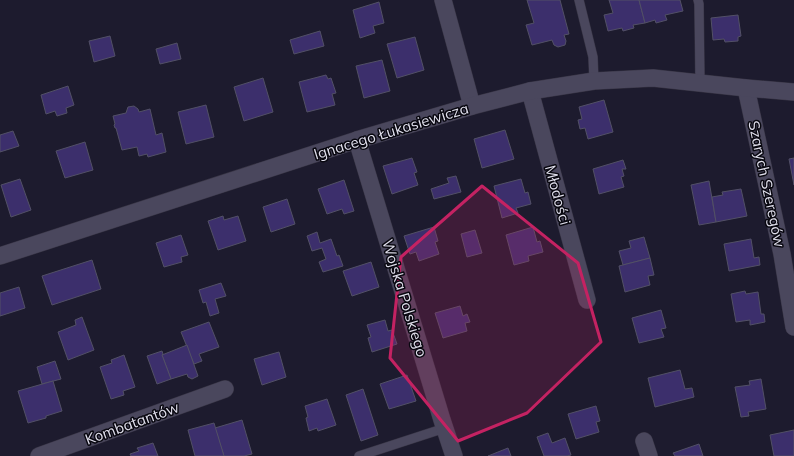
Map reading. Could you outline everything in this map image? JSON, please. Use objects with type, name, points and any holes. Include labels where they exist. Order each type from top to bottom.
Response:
[{"type":"street","points":[[443,0],[472,106]]},
{"type":"street","name":"Ignacego Łukasiewicza","points":[[0,256],[358,140],[472,106],[530,91],[594,81],[652,78],[794,92]]},
{"type":"street","name":"Szarych Szeregów","points":[[746,88],[782,254],[794,327]]},
{"type":"street","name":"Młodości","points":[[530,91],[587,300]]},
{"type":"street","name":"Wojska Polskiego","points":[[358,140],[454,456]]},
{"type":"street","name":"Kombatantów","points":[[39,456],[225,389]]},
{"type":"lane","points":[[579,0],[593,57],[594,81]]},
{"type":"lane","points":[[698,0],[700,83]]},
{"type":"lane","points":[[359,456],[445,428]]},
{"type":"highlighted area","points":[[482,186],[578,263],[601,342],[527,413],[458,441],[390,358],[401,257]]},
{"type":"building","points":[[527,0],[560,0],[569,34],[564,35],[566,41],[565,45],[558,47],[554,45],[552,40],[532,45],[526,25],[534,23]]},
{"type":"building","points":[[609,0],[639,0],[645,23],[633,25],[634,28],[623,31],[622,28],[608,31],[604,15],[613,13]]},
{"type":"building","points":[[639,0],[680,0],[683,11],[665,15],[667,20],[656,23],[655,20],[645,23]]},
{"type":"building","points":[[379,2],[384,23],[373,26],[375,33],[360,38],[353,10]]},
{"type":"building","points":[[738,15],[741,36],[738,37],[738,41],[725,42],[724,39],[713,40],[711,18]]},
{"type":"building","points":[[320,31],[324,46],[294,54],[290,40]]},
{"type":"building","points":[[110,36],[115,56],[94,62],[89,41]]},
{"type":"building","points":[[415,37],[424,70],[397,78],[387,44]]},
{"type":"building","points":[[177,43],[181,59],[160,64],[156,49]]},
{"type":"building","points":[[382,60],[390,91],[364,98],[356,66]]},
{"type":"building","points":[[326,75],[328,79],[331,78],[336,93],[332,94],[335,105],[307,112],[299,82]]},
{"type":"building","points":[[263,78],[273,112],[244,121],[234,87]]},
{"type":"building","points":[[68,86],[74,105],[66,108],[67,113],[57,116],[55,111],[46,114],[41,95]]},
{"type":"building","points":[[604,100],[613,132],[588,139],[585,128],[580,129],[578,120],[582,119],[579,107]]},
{"type":"building","points":[[206,105],[214,137],[186,144],[178,112]]},
{"type":"building","points":[[134,106],[139,112],[150,109],[156,135],[162,133],[166,152],[148,157],[147,154],[139,156],[137,147],[122,150],[114,125],[113,116],[126,113],[128,107]]},
{"type":"building","points":[[505,130],[514,159],[482,168],[474,139]]},
{"type":"building","points":[[13,131],[19,146],[0,152],[0,135]]},
{"type":"building","points":[[85,142],[93,170],[65,178],[56,151]]},
{"type":"building","points":[[412,158],[417,172],[414,173],[418,185],[392,194],[383,166]]},
{"type":"building","points":[[794,158],[794,185],[789,159]]},
{"type":"building","points":[[623,160],[626,169],[622,169],[624,176],[621,177],[624,187],[599,194],[593,169]]},
{"type":"building","points":[[456,176],[461,192],[434,199],[431,189],[449,183],[447,178]]},
{"type":"building","points":[[20,179],[31,210],[11,217],[1,185]]},
{"type":"building","points":[[521,179],[525,193],[528,192],[531,204],[516,208],[518,213],[502,218],[494,186]]},
{"type":"building","points":[[344,180],[354,211],[344,214],[342,209],[327,214],[318,189]]},
{"type":"building","points":[[709,181],[716,222],[699,225],[691,185]]},
{"type":"building","points":[[741,189],[747,216],[716,222],[712,197],[723,195],[722,192]]},
{"type":"building","points":[[287,199],[295,224],[271,232],[263,207]]},
{"type":"building","points":[[223,216],[224,220],[238,216],[246,241],[218,250],[208,221]]},
{"type":"building","points":[[434,227],[438,241],[435,242],[439,254],[419,261],[416,252],[410,254],[404,236]]},
{"type":"building","points":[[533,227],[537,242],[540,241],[543,252],[528,256],[529,261],[514,265],[506,235]]},
{"type":"building","points":[[475,230],[482,253],[467,257],[461,234]]},
{"type":"building","points":[[317,232],[320,243],[331,239],[337,256],[339,255],[343,266],[323,272],[319,262],[326,259],[322,248],[312,251],[307,236]]},
{"type":"building","points":[[181,235],[188,255],[181,257],[182,262],[164,267],[156,243]]},
{"type":"building","points":[[644,237],[650,258],[623,265],[619,251],[631,248],[629,241]]},
{"type":"building","points":[[751,239],[754,258],[759,257],[760,265],[729,271],[724,244]]},
{"type":"building","points":[[650,258],[654,275],[648,276],[650,285],[625,292],[619,266]]},
{"type":"building","points":[[92,260],[101,289],[52,305],[42,276]]},
{"type":"building","points":[[371,262],[379,287],[352,296],[343,271]]},
{"type":"building","points":[[221,283],[226,296],[215,299],[219,313],[210,316],[206,302],[203,303],[199,290]]},
{"type":"building","points":[[19,287],[25,308],[0,316],[0,293]]},
{"type":"building","points":[[745,291],[746,294],[758,292],[761,314],[764,314],[765,322],[750,325],[750,320],[736,322],[731,294]]},
{"type":"building","points":[[460,306],[463,316],[467,314],[470,322],[465,323],[467,331],[443,338],[435,313]]},
{"type":"building","points":[[661,310],[666,328],[661,329],[664,337],[639,343],[632,318]]},
{"type":"building","points":[[82,317],[94,350],[68,360],[58,332],[76,325],[75,320]]},
{"type":"building","points":[[385,320],[388,331],[392,330],[397,344],[372,352],[368,338],[371,337],[367,325]]},
{"type":"building","points":[[209,322],[219,347],[199,354],[202,361],[194,364],[181,332]]},
{"type":"building","points":[[187,345],[198,376],[192,379],[188,377],[187,374],[171,379],[162,355]]},
{"type":"building","points":[[162,351],[162,355],[171,379],[157,384],[147,356]]},
{"type":"building","points":[[279,352],[286,377],[262,385],[254,359]]},
{"type":"building","points":[[124,355],[135,387],[123,391],[124,395],[111,399],[100,367],[112,363],[111,360]]},
{"type":"building","points":[[55,361],[61,379],[42,384],[37,367]]},
{"type":"building","points":[[680,370],[685,389],[692,388],[694,397],[655,407],[648,378]]},
{"type":"building","points":[[407,375],[416,401],[389,409],[380,384]]},
{"type":"building","points":[[761,379],[766,409],[748,412],[749,416],[741,417],[735,387],[750,385],[749,381]]},
{"type":"building","points":[[53,381],[62,411],[46,416],[46,418],[28,423],[18,391]]},
{"type":"building","points":[[363,389],[378,435],[361,441],[346,395]]},
{"type":"building","points":[[327,399],[336,425],[318,431],[317,428],[309,431],[306,418],[308,417],[305,406]]},
{"type":"building","points":[[596,406],[600,421],[596,422],[599,432],[576,439],[568,414]]},
{"type":"building","points":[[242,420],[252,454],[244,456],[224,456],[215,428]]},
{"type":"building","points":[[214,423],[224,456],[195,456],[188,430]]},
{"type":"building","points":[[794,430],[794,456],[774,456],[770,435]]},
{"type":"building","points":[[548,433],[552,443],[565,438],[571,455],[544,456],[537,437]]},
{"type":"building","points":[[153,443],[158,456],[131,456],[130,454],[139,451],[137,448]]},
{"type":"building","points":[[699,444],[703,456],[675,456],[673,453]]},
{"type":"building","points":[[508,448],[511,456],[488,456]]}]
